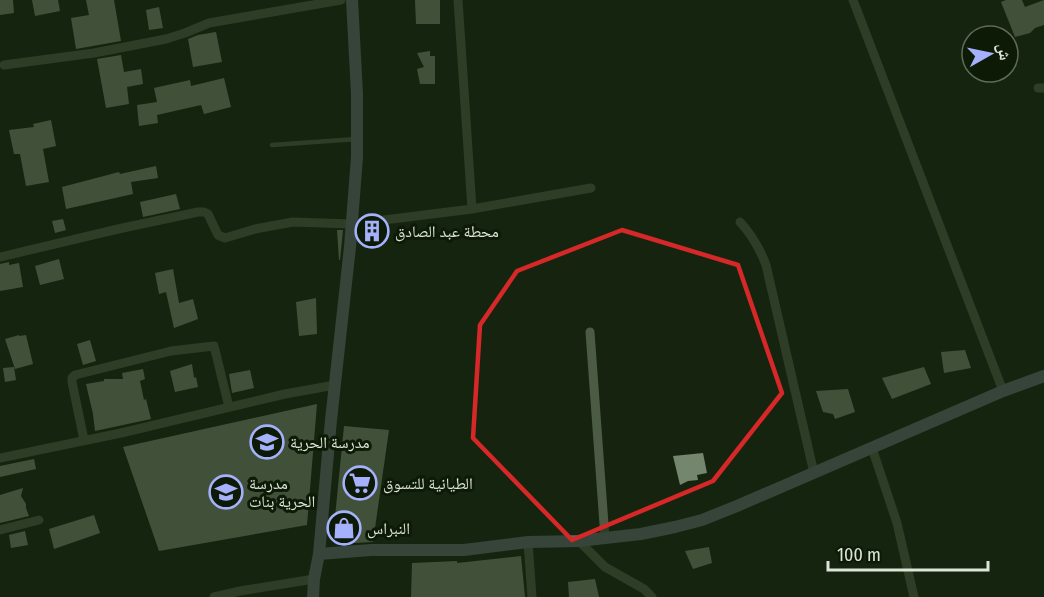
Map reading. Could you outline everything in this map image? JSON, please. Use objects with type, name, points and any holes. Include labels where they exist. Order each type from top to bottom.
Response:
[{"type":"street","points":[[4,65],[166,39],[209,23],[341,0]]},
{"type":"street","points":[[313,597],[352,224],[357,94],[352,0]]},
{"type":"street","points":[[458,0],[472,209]]},
{"type":"street","points":[[853,0],[1003,391]]},
{"type":"street","points":[[0,257],[198,212],[208,214],[218,235],[225,238],[293,222],[352,224],[472,209],[591,188]]},
{"type":"street","points":[[740,222],[751,234],[766,265],[814,473]]},
{"type":"street","points":[[590,332],[605,538]]},
{"type":"street","points":[[84,440],[72,378],[75,375],[171,351],[214,346],[228,407]]},
{"type":"street","points":[[319,554],[371,550],[464,550],[528,542],[579,541],[641,534],[675,527],[737,506],[1003,391],[1044,376]]},
{"type":"street","points":[[0,458],[335,385]]},
{"type":"street","points":[[872,448],[897,523],[914,597]]},
{"type":"street","points":[[0,530],[39,520]]},
{"type":"street","points":[[579,541],[605,567],[644,589],[652,597]]},
{"type":"street","points":[[528,542],[532,597]]},
{"type":"street","points":[[214,597],[314,579]]},
{"type":"lane","points":[[272,145],[357,139]]},
{"type":"highlighted area","points":[[622,230],[738,265],[782,393],[713,481],[572,540],[473,438],[480,325],[517,271]]},
{"type":"building","points":[[0,0],[13,0],[14,13],[0,15]]},
{"type":"building","points":[[32,0],[58,0],[60,11],[35,16]]},
{"type":"building","points":[[86,0],[114,0],[121,41],[76,49],[71,18],[89,15]]},
{"type":"building","points":[[415,0],[440,0],[440,24],[416,24]]},
{"type":"building","points":[[1022,0],[1025,7],[1044,0],[1044,25],[1020,36],[1020,24],[1010,24],[1001,2]]},
{"type":"building","points":[[159,7],[163,28],[149,30],[146,10]]},
{"type":"building","points":[[216,32],[222,62],[193,67],[188,39]]},
{"type":"building","points":[[430,51],[430,56],[435,56],[435,84],[420,84],[417,69],[424,67],[417,53]]},
{"type":"building","points":[[121,55],[124,72],[141,69],[143,84],[127,87],[129,104],[106,108],[97,59]]},
{"type":"building","points":[[224,78],[231,107],[204,114],[201,105],[157,115],[158,123],[139,126],[137,105],[157,102],[154,88],[190,80],[191,86]]},
{"type":"building","points":[[51,120],[56,146],[43,149],[49,182],[26,186],[20,154],[14,154],[9,130],[34,127],[33,124]]},
{"type":"building","points":[[156,166],[158,178],[131,182],[133,194],[66,209],[62,187],[119,172],[120,174]]},
{"type":"building","points":[[176,194],[180,209],[143,217],[140,202]]},
{"type":"building","points":[[63,219],[66,230],[55,233],[52,221]]},
{"type":"building","name":"محطة عبد الصادق","points":[[378,228],[379,241],[366,244],[366,229]]},
{"type":"building","points":[[337,230],[343,230],[340,260],[339,260]]},
{"type":"building","points":[[59,259],[64,279],[40,285],[35,266]]},
{"type":"building","points":[[9,262],[9,265],[19,263],[23,287],[0,291],[0,264]]},
{"type":"building","points":[[173,269],[179,303],[193,299],[198,319],[174,328],[166,292],[159,294],[155,273]]},
{"type":"building","points":[[316,298],[317,334],[299,336],[296,302]]},
{"type":"building","points":[[26,335],[33,364],[15,369],[5,339]]},
{"type":"building","points":[[90,340],[96,361],[83,365],[77,344]]},
{"type":"building","points":[[965,350],[971,368],[944,373],[941,352]]},
{"type":"building","points":[[192,364],[198,387],[175,392],[170,371]]},
{"type":"building","points":[[14,367],[16,380],[5,382],[3,368]]},
{"type":"building","points":[[924,367],[931,384],[892,399],[882,378]]},
{"type":"building","points":[[143,369],[145,379],[140,381],[151,419],[95,431],[86,384],[104,381],[104,379],[123,379],[122,373]]},
{"type":"building","points":[[250,370],[254,388],[232,393],[229,374]]},
{"type":"building","points":[[848,389],[855,412],[835,419],[833,414],[823,412],[816,391]]},
{"type":"building","name":"مدرسة الحرية بنات","points":[[317,404],[307,525],[159,551],[123,447]]},
{"type":"building","name":"الطيانية للتسوق","points":[[344,426],[389,430],[373,542],[355,543],[333,537]]},
{"type":"building","points":[[703,453],[707,473],[697,475],[698,480],[680,485],[673,456]]},
{"type":"building","points":[[34,459],[36,469],[0,477],[0,466]]},
{"type":"building","points":[[23,488],[21,496],[29,516],[0,523],[0,495]]},
{"type":"building","points":[[94,515],[100,533],[54,549],[49,529]]},
{"type":"building","points":[[25,531],[28,545],[11,548],[9,535]]},
{"type":"building","points":[[709,547],[712,563],[693,569],[685,551]]},
{"type":"building","points":[[521,556],[525,597],[411,597],[412,563],[457,561],[457,563]]},
{"type":"building","points":[[595,579],[599,597],[569,597],[568,582]]},
{"type":"place","name":"محطة عبد الصادق","points":[[372,231]]},
{"type":"place","name":"مدرسة الحرية","points":[[267,442]]},
{"type":"place","name":"الطيانية للتسوق","points":[[360,483]]},
{"type":"place","name":"مدرسة الحرية بنات","points":[[226,492]]},
{"type":"place","name":"النبراس","points":[[344,528]]}]
